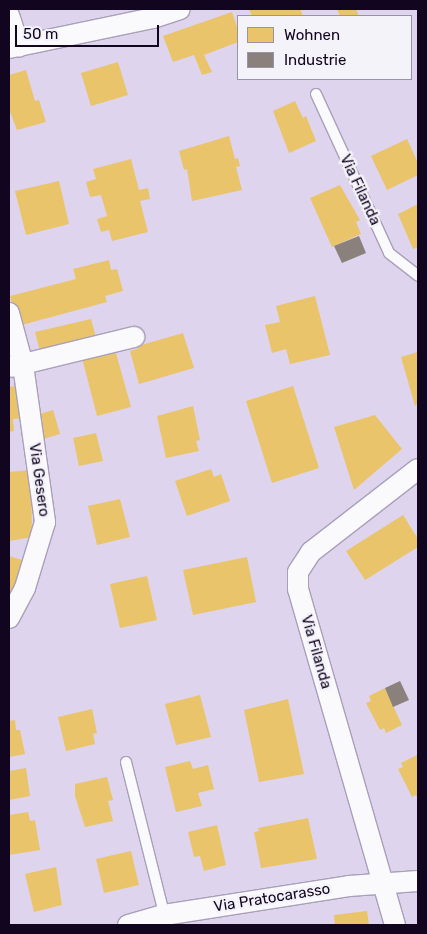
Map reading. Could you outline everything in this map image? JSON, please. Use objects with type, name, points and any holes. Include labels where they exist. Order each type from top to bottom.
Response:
[{"type":"street","points":[[9,15],[14,47],[154,18],[180,9]]},
{"type":"street","name":"Via Gesero","points":[[9,313],[16,366],[45,522],[25,588],[9,618]]},
{"type":"street","points":[[16,366],[134,337]]},
{"type":"street","name":"Via Filanda","points":[[396,925],[298,589],[298,572],[311,552],[418,469]]},
{"type":"street","name":"Via Pratocarasso","points":[[128,925],[165,920],[349,886],[418,881]]},
{"type":"lane","name":"Via Filanda","points":[[316,94],[389,253],[418,276]]},
{"type":"lane","points":[[126,762],[165,920]]},
{"type":"building: Wohnen","points":[[249,9],[300,9],[303,15],[252,15]]},
{"type":"building: Wohnen","points":[[337,9],[356,9],[359,15],[340,15]]},
{"type":"building: Wohnen","points":[[232,12],[237,27],[237,42],[204,55],[212,72],[202,75],[194,55],[173,62],[163,36]]},
{"type":"building: Wohnen","points":[[118,62],[128,95],[91,106],[81,73]]},
{"type":"building: Wohnen","points":[[26,70],[35,101],[39,100],[46,122],[17,130],[9,109],[9,75]]},
{"type":"building: Wohnen","points":[[295,101],[303,118],[306,116],[316,141],[289,153],[273,111]]},
{"type":"building: Wohnen","points":[[229,136],[235,159],[238,158],[240,166],[236,167],[242,190],[192,201],[187,169],[184,170],[179,151]]},
{"type":"building: Wohnen","points":[[407,139],[418,163],[418,175],[387,190],[371,156]]},
{"type":"building: Wohnen","points":[[131,159],[139,190],[148,188],[150,199],[140,201],[148,232],[112,241],[109,230],[101,232],[97,219],[107,216],[101,195],[90,197],[86,182],[96,179],[93,169]]},
{"type":"building: Wohnen","points":[[59,181],[69,224],[26,235],[15,191]]},
{"type":"building: Wohnen","points":[[340,185],[360,220],[356,222],[361,234],[332,247],[310,198]]},
{"type":"building: Wohnen","points":[[418,204],[418,247],[413,249],[398,214]]},
{"type":"building: Wohnen","points":[[109,260],[111,270],[117,269],[123,291],[105,296],[107,302],[18,326],[10,296],[76,279],[73,269]]},
{"type":"building: Wohnen","points":[[315,296],[330,355],[290,364],[286,349],[272,353],[265,325],[280,322],[276,306]]},
{"type":"building: Wohnen","points":[[91,319],[97,341],[41,355],[35,332]]},
{"type":"building: Wohnen","points":[[183,333],[194,368],[139,384],[130,351],[139,348],[138,346]]},
{"type":"building: Wohnen","points":[[114,346],[131,407],[97,416],[81,354]]},
{"type":"building: Wohnen","points":[[418,352],[418,403],[415,406],[401,357]]},
{"type":"building: Wohnen","points":[[24,385],[27,418],[13,419],[14,431],[9,432],[9,387]]},
{"type":"building: Wohnen","points":[[293,386],[319,468],[272,483],[246,401]]},
{"type":"building: Wohnen","points":[[193,406],[200,440],[196,441],[199,451],[166,458],[157,416]]},
{"type":"building: Wohnen","points":[[53,410],[60,434],[43,439],[36,415]]},
{"type":"building: Wohnen","points":[[375,415],[402,449],[354,490],[334,427]]},
{"type":"building: Wohnen","points":[[96,433],[103,461],[79,466],[73,438]]},
{"type":"building: Wohnen","points":[[211,469],[214,477],[221,474],[230,501],[187,516],[175,481]]},
{"type":"building: Wohnen","points":[[31,470],[32,537],[9,541],[9,472]]},
{"type":"building: Wohnen","points":[[120,499],[130,537],[97,545],[88,506]]},
{"type":"building: Wohnen","points":[[403,515],[418,539],[418,547],[365,580],[346,551]]},
{"type":"building: Wohnen","points":[[9,556],[25,561],[9,604]]},
{"type":"building: Wohnen","points":[[247,557],[256,602],[193,615],[183,570]]},
{"type":"building: Wohnen","points":[[147,576],[157,620],[120,628],[110,584]]},
{"type":"building: Wohnen","points":[[385,688],[402,725],[386,733],[384,728],[380,730],[366,703],[371,701],[369,696]]},
{"type":"building: Wohnen","points":[[200,695],[211,737],[176,745],[165,704]]},
{"type":"building: Wohnen","points":[[288,699],[304,774],[259,782],[244,710]]},
{"type":"building: Wohnen","points":[[92,709],[97,733],[93,734],[95,744],[66,751],[58,717]]},
{"type":"building: Wohnen","points":[[15,720],[16,730],[20,730],[25,754],[9,757],[9,721]]},
{"type":"building: Wohnen","points":[[417,755],[418,798],[416,795],[412,797],[398,769],[403,767],[401,763]]},
{"type":"building: Wohnen","points":[[190,761],[193,769],[208,765],[214,789],[198,793],[202,806],[176,812],[165,767]]},
{"type":"building: Wohnen","points":[[26,768],[30,796],[9,800],[9,771]]},
{"type":"building: Wohnen","points":[[107,777],[113,800],[108,801],[113,821],[85,827],[75,796],[75,784]]},
{"type":"building: Wohnen","points":[[28,812],[30,821],[35,820],[40,850],[9,855],[9,815]]},
{"type":"building: Wohnen","points":[[308,818],[317,859],[261,868],[254,832],[259,831],[258,828]]},
{"type":"building: Wohnen","points":[[217,825],[226,865],[204,871],[200,856],[194,857],[188,832]]},
{"type":"building: Wohnen","points":[[131,851],[139,885],[104,893],[96,859]]},
{"type":"building: Wohnen","points":[[56,867],[62,905],[34,912],[25,874]]},
{"type":"building: Wohnen","points":[[367,911],[369,925],[335,925],[334,915]]},
{"type":"building: Industrie","points":[[359,236],[366,253],[342,263],[334,246]]},
{"type":"building: Industrie","points":[[400,681],[409,700],[393,707],[385,688]]}]
